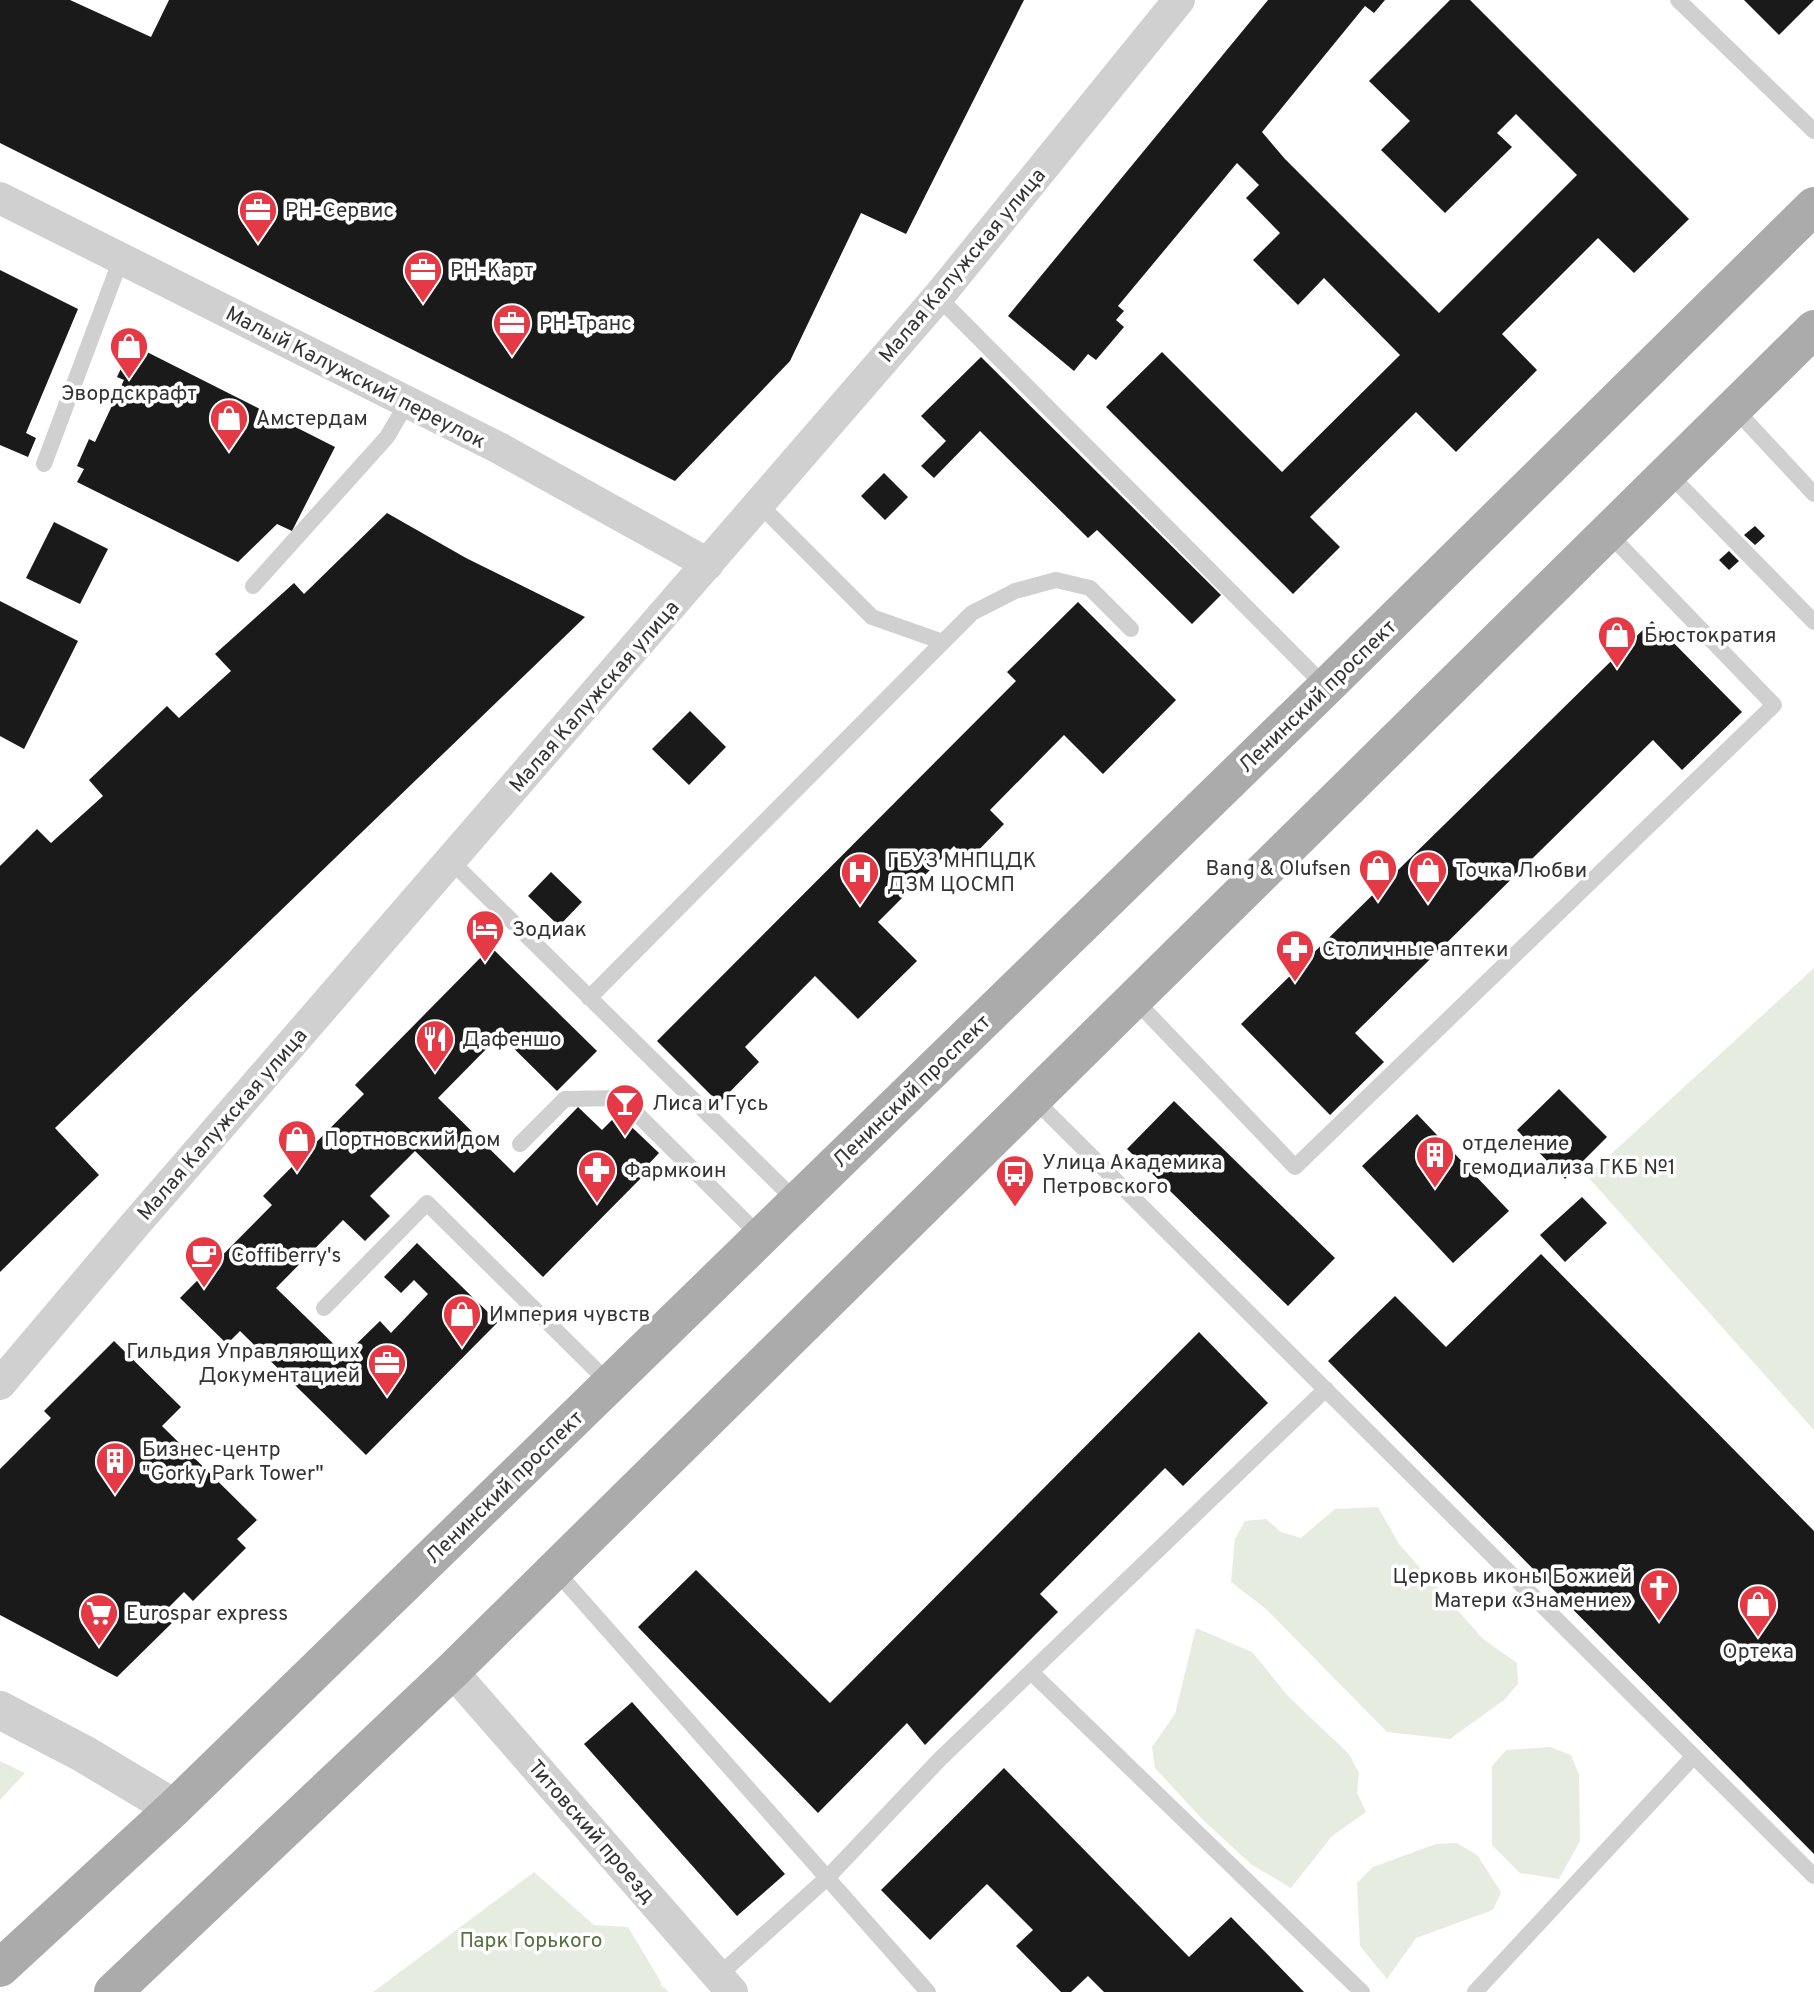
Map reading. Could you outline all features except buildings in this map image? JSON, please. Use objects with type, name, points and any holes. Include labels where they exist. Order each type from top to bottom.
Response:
[{"type":"main road","name":"Ленинский проспект","points":[[0,1968],[174,1808],[1326,687],[1814,206]]},
{"type":"main road","points":[[113,1992],[452,1671],[1814,330]]},
{"type":"street","name":"Малая Калужская улица","points":[[0,1384],[938,297],[1179,0]]},
{"type":"street","name":"Малый Калужский переулок","points":[[0,198],[499,448],[708,564]]},
{"type":"street","name":"Титовский проезд","points":[[452,1671],[725,1984]]},
{"type":"street","points":[[0,1710],[84,1754],[174,1808]]},
{"type":"lane","points":[[1678,0],[1814,131]]},
{"type":"lane","points":[[44,464],[121,258]]},
{"type":"lane","points":[[938,297],[1326,687]]},
{"type":"lane","points":[[253,586],[387,437],[407,402]]},
{"type":"lane","points":[[1734,408],[1814,494]]},
{"type":"lane","points":[[1668,473],[1814,622]]},
{"type":"lane","points":[[760,505],[872,617],[943,642]]},
{"type":"lane","points":[[1134,999],[1295,1167],[1774,705],[1608,533]]},
{"type":"lane","points":[[589,998],[972,613],[1015,592],[1056,580],[1090,588],[1130,629]]},
{"type":"lane","points":[[451,861],[796,1202]]},
{"type":"lane","points":[[1169,1036],[1188,1054]]},
{"type":"lane","points":[[520,1143],[565,1099],[621,1098],[761,1237]]},
{"type":"lane","points":[[1034,1099],[1814,1876]]},
{"type":"lane","points":[[324,1308],[427,1203],[610,1384]]},
{"type":"lane","points":[[725,1984],[940,1759],[1326,1389]]},
{"type":"lane","points":[[555,1570],[928,1992]]},
{"type":"lane","points":[[1031,1672],[1362,1992]]},
{"type":"lane","points":[[1475,1992],[1694,1756]]},
{"type":"green space","points":[[1814,968],[1814,1430],[1587,1176]]},
{"type":"green space","points":[[1378,1507],[1399,1544],[1483,1639],[1517,1663],[1518,1684],[1504,1700],[1450,1739],[1387,1732],[1266,1609],[1231,1582],[1235,1539],[1245,1521],[1266,1519],[1281,1532],[1301,1538],[1335,1509]]},
{"type":"green space","points":[[1196,1628],[1252,1652],[1289,1697],[1349,1754],[1359,1773],[1357,1793],[1366,1812],[1332,1836],[1291,1888],[1252,1865],[1204,1821],[1155,1768],[1152,1747],[1175,1714]]},
{"type":"green space","points":[[1550,1747],[1571,1755],[1579,1775],[1580,1841],[1559,1879],[1520,1873],[1492,1845],[1492,1766],[1506,1750]]},
{"type":"green space","points":[[0,1761],[25,1773],[0,1800]]},
{"type":"green space","points":[[1457,1843],[1477,1855],[1501,1892],[1493,1910],[1416,1938],[1387,1979],[1360,1946],[1357,1883],[1373,1867],[1436,1844]]},
{"type":"green space","name":"Парк Горького","points":[[534,1872],[594,1925],[628,1927],[661,1985],[669,1992],[373,1992]]},
{"type":"place","name":"РН-Сервис","points":[[258,244]]},
{"type":"place","name":"РН-Карт","points":[[423,304]]},
{"type":"place","name":"РН-Транс","points":[[512,357]]},
{"type":"place","name":"Эвордскрафт","points":[[129,380]]},
{"type":"place","name":"Амстердам","points":[[229,452]]},
{"type":"place","name":"Бюстократия","points":[[1617,669]]},
{"type":"place","name":"Bang & Olufsen","points":[[1378,902]]},
{"type":"place","name":"Точка Любви","points":[[1428,904]]},
{"type":"place","name":"ГБУЗ МНПЦДК ДЗМ ЦОСМП","points":[[860,906]]},
{"type":"place","name":"Зодиак","points":[[485,963]]},
{"type":"place","name":"Столичные аптеки","points":[[1295,983]]},
{"type":"place","name":"Дафеншо","points":[[435,1073]]},
{"type":"place","name":"Лиса и Гусь","points":[[625,1137]]},
{"type":"place","name":"Портновский дом","points":[[297,1173]]},
{"type":"place","name":"отделение гемодиализа ГКБ №1","points":[[1435,1189]]},
{"type":"place","name":"Фармкоин","points":[[597,1204]]},
{"type":"place","name":"Улица Академика Петровского","points":[[1015,1208]]},
{"type":"place","name":"Coffiberry's","points":[[204,1289]]},
{"type":"place","name":"Империя чувств","points":[[462,1348]]},
{"type":"place","name":"Гильдия Управляющих Документацией","points":[[387,1397]]},
{"type":"place","name":"Бизнес-центр \"Gorky Park Tower\"","points":[[115,1495]]},
{"type":"place","name":"Церковь иконы Божией Матери «Знамение»","points":[[1659,1622]]},
{"type":"place","name":"Ортека","points":[[1758,1638]]},
{"type":"place","name":"Eurospar express","points":[[99,1647]]}]
